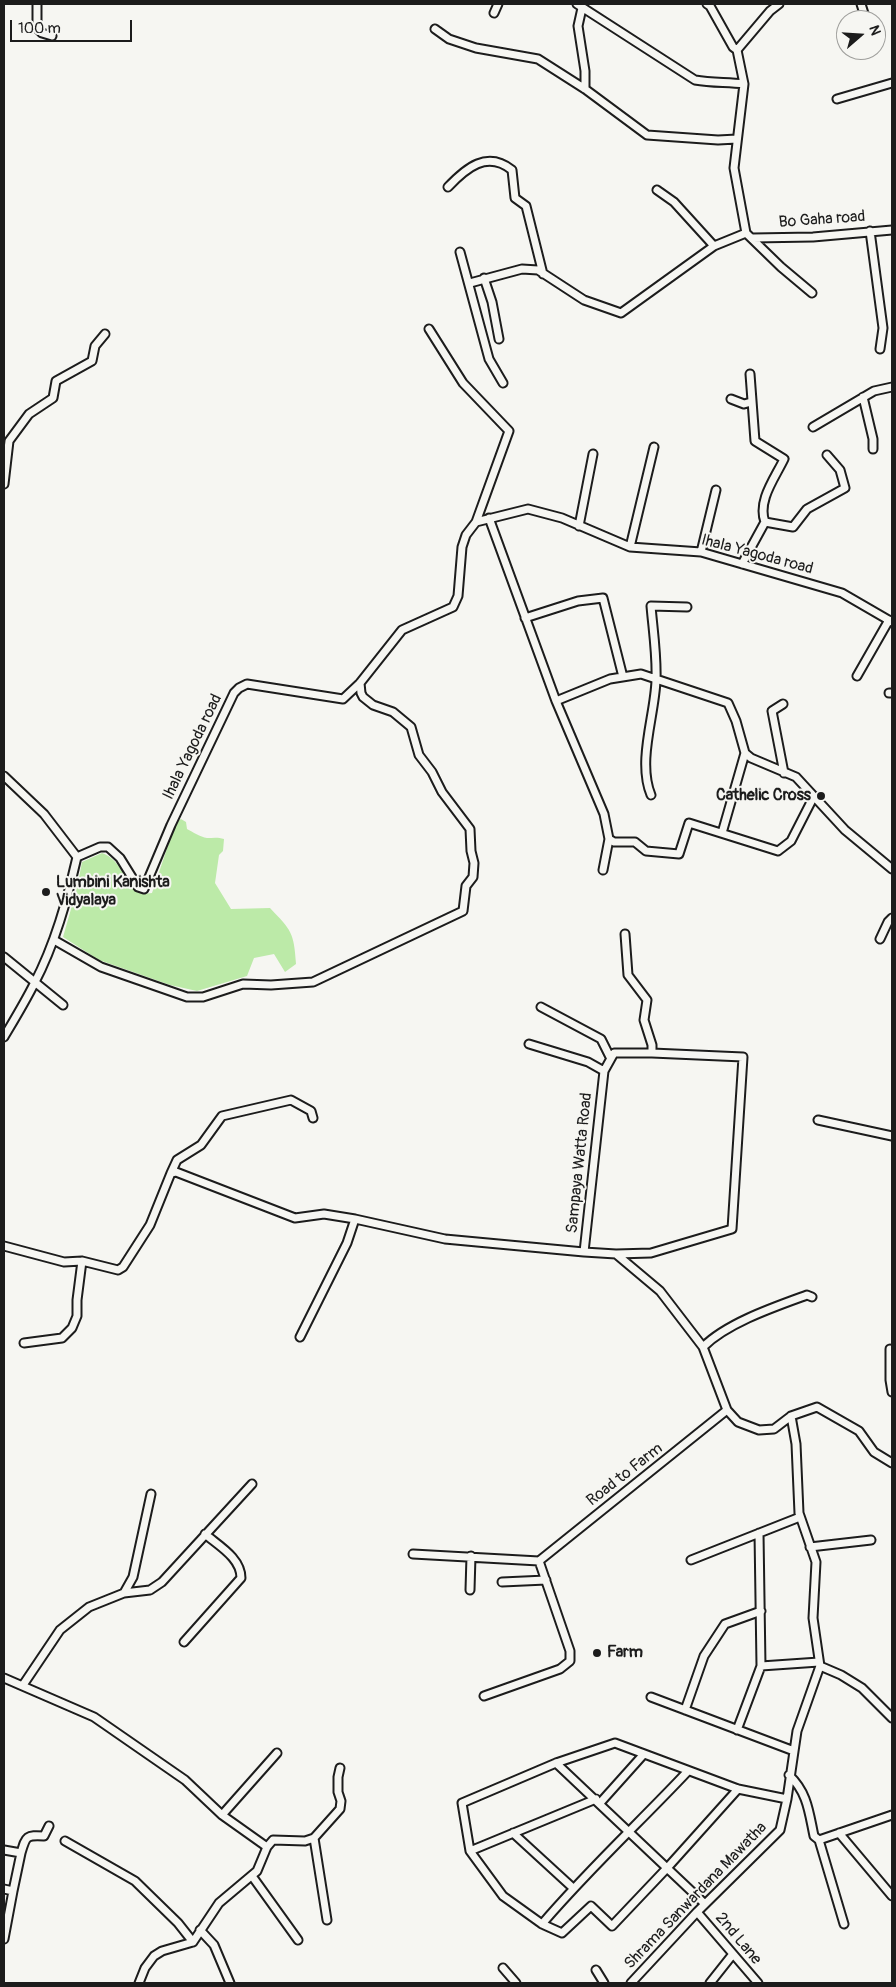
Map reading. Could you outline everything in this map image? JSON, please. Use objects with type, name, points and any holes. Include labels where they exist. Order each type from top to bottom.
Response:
[{"type":"street","points":[[37,4],[37,28],[42,33],[52,36]]},
{"type":"street","points":[[494,13],[498,4]]},
{"type":"street","points":[[707,4],[710,6],[733,47],[737,50],[744,84],[734,168],[746,233],[781,267],[812,293]]},
{"type":"street","points":[[737,50],[770,11],[779,4]]},
{"type":"street","points":[[585,89],[585,71],[578,26],[579,6],[695,80],[717,84],[726,82],[744,84]]},
{"type":"street","points":[[435,28],[449,39],[476,48],[538,59],[585,89],[647,135],[718,140],[738,138]]},
{"type":"street","points":[[837,99],[892,83]]},
{"type":"street","points":[[448,186],[464,170],[481,162],[503,162],[512,170],[515,198],[526,206],[543,274]]},
{"type":"street","points":[[657,190],[674,202],[714,246]]},
{"type":"street","name":"Bo Gaha road","points":[[753,238],[892,230]]},
{"type":"street","points":[[870,231],[883,328],[880,349]]},
{"type":"street","points":[[470,283],[522,269],[538,270],[584,300],[621,313],[714,246],[746,233]]},
{"type":"street","points":[[460,252],[470,283],[489,359],[503,383]]},
{"type":"street","points":[[484,278],[492,302],[499,339]]},
{"type":"street","points":[[430,329],[463,383],[510,431],[476,522]]},
{"type":"street","points":[[4,484],[9,441],[29,414],[54,398],[56,381],[92,361],[95,346],[105,334]]},
{"type":"street","points":[[742,564],[765,522],[762,514],[763,502],[784,459],[755,441],[750,374]]},
{"type":"street","points":[[813,427],[874,391],[892,387]]},
{"type":"street","points":[[863,397],[873,439],[873,449]]},
{"type":"street","points":[[731,399],[744,404],[752,402]]},
{"type":"street","points":[[630,547],[654,447]]},
{"type":"street","points":[[579,526],[593,454]]},
{"type":"street","points":[[765,522],[793,527],[807,509],[845,488],[840,470],[827,456]]},
{"type":"street","points":[[701,552],[716,490]]},
{"type":"street","name":"Ihala Yagoda road","points":[[77,857],[100,847],[108,846],[120,858],[138,887],[144,889],[171,825],[234,693],[247,684],[343,699],[360,683],[402,630],[454,606],[458,596],[462,547],[466,535],[476,522],[489,518],[528,509],[562,518],[630,547],[701,552],[842,593],[891,621]]},
{"type":"street","points":[[489,518],[556,701],[604,814],[609,839],[603,870]]},
{"type":"street","points":[[525,618],[578,601],[603,598],[623,677]]},
{"type":"street","points":[[651,795],[646,783],[646,757],[656,679],[651,606],[687,607]]},
{"type":"street","points":[[857,676],[891,621]]},
{"type":"street","points":[[556,701],[610,679],[641,674],[728,703],[736,720],[745,753],[722,833]]},
{"type":"street","points":[[54,940],[101,967],[187,997],[203,997],[243,984],[271,985],[313,982],[464,911],[466,886],[472,878],[474,863],[471,851],[470,829],[442,792],[432,772],[419,754],[411,727],[393,712],[373,705],[363,697],[360,683]]},
{"type":"street","points":[[783,704],[772,711],[784,772]]},
{"type":"street","points":[[745,753],[751,758],[796,777],[845,830],[892,869]]},
{"type":"street","points":[[4,776],[44,814],[77,857],[67,899],[54,940],[35,983],[4,1037]]},
{"type":"street","points":[[609,839],[614,842],[635,842],[646,851],[679,854],[689,823],[778,852],[791,841],[814,796]]},
{"type":"street","points":[[880,939],[892,918]]},
{"type":"street","points":[[541,1007],[601,1039],[610,1057],[614,1054],[652,1053],[652,1044],[644,1020],[647,1000],[628,975],[625,934]]},
{"type":"street","points":[[4,957],[63,1005]]},
{"type":"street","points":[[529,1044],[588,1062],[604,1071]]},
{"type":"street","name":"Sampaya Watta Road","points":[[610,1057],[604,1071],[584,1252],[616,1254],[650,1253],[732,1229],[743,1057],[652,1053]]},
{"type":"street","points":[[4,1246],[64,1262],[82,1261],[118,1270],[123,1267],[150,1225],[177,1160],[202,1145],[222,1116],[291,1100],[311,1111],[313,1118]]},
{"type":"street","points":[[818,1120],[892,1136]]},
{"type":"street","points":[[171,1172],[176,1172],[295,1218],[324,1214],[445,1239],[584,1252]]},
{"type":"street","points":[[300,1337],[347,1243],[355,1219]]},
{"type":"street","points":[[616,1254],[660,1291],[702,1347],[728,1410],[738,1422],[759,1430],[774,1428],[791,1416],[816,1407],[859,1431],[874,1452],[892,1464]]},
{"type":"street","points":[[24,1343],[62,1338],[72,1328],[77,1316],[82,1261]]},
{"type":"street","points":[[702,1347],[712,1338],[764,1311],[807,1295],[812,1297]]},
{"type":"street","points":[[890,1349],[892,1392]]},
{"type":"street","name":"Road to Farm","points":[[539,1560],[728,1410]]},
{"type":"street","name":"Shrama Sanwardana Mawatha","points":[[631,1983],[697,1912],[780,1830],[787,1800],[789,1775],[797,1732],[819,1664],[813,1618],[816,1562],[800,1517],[796,1444],[791,1416]]},
{"type":"street","points":[[23,1684],[60,1630],[89,1607],[124,1593],[150,1590],[162,1582],[252,1484]]},
{"type":"street","points":[[124,1593],[133,1577],[151,1494]]},
{"type":"street","points":[[691,1560],[800,1517]]},
{"type":"street","points":[[736,1730],[760,1666],[759,1533]]},
{"type":"street","points":[[184,1642],[241,1578],[241,1569],[236,1561],[205,1534]]},
{"type":"street","points":[[810,1547],[871,1540]]},
{"type":"street","points":[[413,1554],[539,1560],[570,1651],[570,1661],[560,1669],[484,1696]]},
{"type":"street","points":[[470,1590],[471,1556]]},
{"type":"street","points":[[502,1582],[546,1580]]},
{"type":"street","points":[[685,1710],[704,1656],[725,1624],[760,1611]]},
{"type":"street","points":[[760,1666],[819,1664],[862,1688],[892,1718]]},
{"type":"street","points":[[4,1678],[23,1684],[94,1717],[184,1780],[222,1815],[267,1848]]},
{"type":"street","points":[[651,1698],[794,1751]]},
{"type":"street","points":[[738,1789],[612,1926],[591,1906],[562,1933],[542,1924],[503,1896],[470,1851],[462,1803],[556,1763],[615,1743],[738,1789],[787,1800]]},
{"type":"street","points":[[222,1815],[276,1753]]},
{"type":"street","points":[[470,1851],[598,1801],[643,1755]]},
{"type":"street","points":[[556,1763],[705,1904]]},
{"type":"street","points":[[140,1983],[145,1968],[154,1956],[162,1951],[193,1942],[220,1903],[257,1870],[267,1848],[273,1840],[305,1841],[314,1838],[340,1809],[338,1777],[340,1768]]},
{"type":"street","points":[[542,1924],[573,1888],[688,1771]]},
{"type":"street","points":[[789,1775],[799,1784],[804,1792],[814,1836],[819,1840],[844,1924]]},
{"type":"street","points":[[819,1840],[892,1815]]},
{"type":"street","points":[[4,1939],[25,1839],[30,1835],[44,1836],[49,1826]]},
{"type":"street","points":[[513,1833],[573,1888]]},
{"type":"street","points":[[839,1833],[892,1896]]},
{"type":"street","points":[[314,1838],[327,1920]]},
{"type":"street","points":[[65,1840],[135,1881],[178,1923],[193,1942]]},
{"type":"street","points":[[4,1850],[21,1853]]},
{"type":"street","points":[[252,1876],[298,1940]]},
{"type":"street","points":[[4,1889],[13,1891]]},
{"type":"street","name":"2nd Lane","points":[[697,1912],[758,1983]]},
{"type":"street","points":[[200,1930],[214,1945],[230,1983]]},
{"type":"street","points":[[710,1983],[733,1954]]},
{"type":"street","points":[[503,1968],[516,1983]]},
{"type":"street","points":[[596,1970],[604,1983]]},
{"type":"green space","points":[[181,819],[186,822],[187,829],[199,836],[224,839],[223,851],[219,855],[215,883],[231,909],[270,908],[290,932],[294,945],[296,964],[285,972],[274,954],[254,958],[247,976],[197,991],[170,985],[99,960],[63,937],[77,888],[82,862],[102,853],[109,856],[136,889],[142,894],[152,893],[176,822]]},
{"type":"place","name":"Cathelic Cross","points":[[821,796]]},
{"type":"place","name":"Lumbini Kanishta Vidyalaya","points":[[46,892]]},
{"type":"place","name":"Farm","points":[[597,1653]]}]
